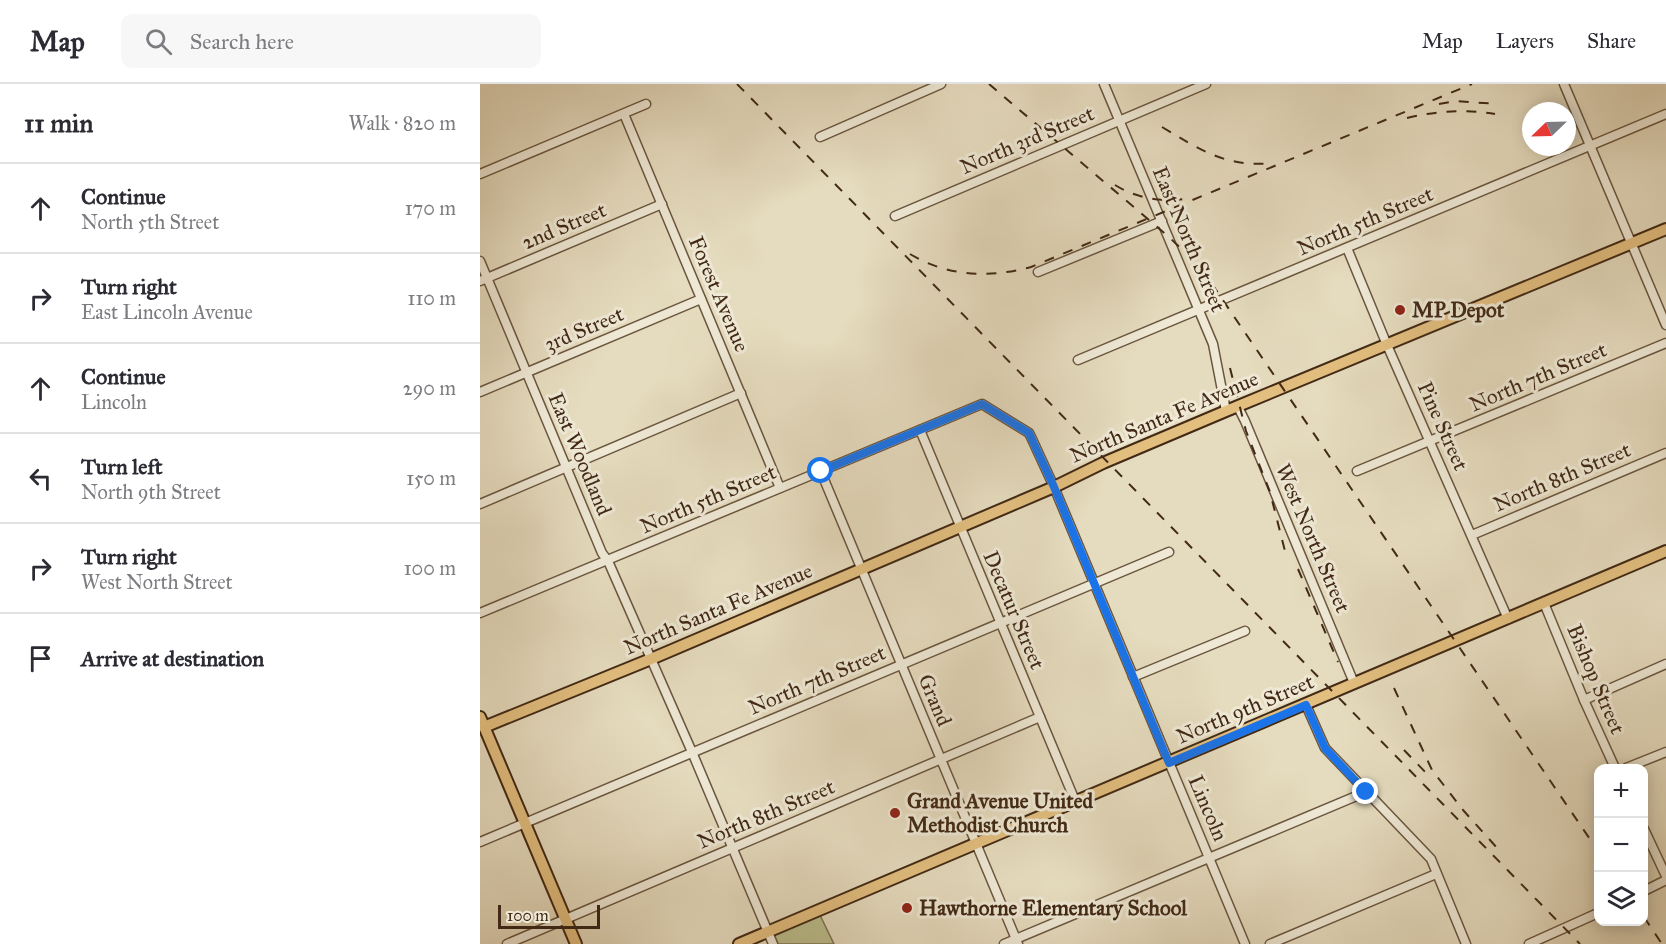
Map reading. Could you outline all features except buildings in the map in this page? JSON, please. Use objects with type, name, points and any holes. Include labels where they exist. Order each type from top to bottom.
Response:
[{"type":"main road","name":"North Santa Fe Avenue","points":[[481,724],[651,658],[1054,487],[1103,463],[1226,411],[1666,229]]},
{"type":"main road","name":"North 9th Street","points":[[739,944],[1666,551]]},
{"type":"main road","points":[[481,724],[576,944]]},
{"type":"street","points":[[820,136],[941,84]]},
{"type":"street","name":"East North Street","points":[[1104,84],[1214,344],[1226,411]]},
{"type":"street","name":"North 3rd Street","points":[[895,216],[1206,84]]},
{"type":"street","points":[[1564,84],[1666,326]]},
{"type":"street","points":[[480,174],[646,104]]},
{"type":"street","name":"Forest Avenue","points":[[624,114],[780,488]]},
{"type":"street","name":"North 5th Street","points":[[1078,360],[1666,114]]},
{"type":"street","name":"2nd Street","points":[[484,280],[662,204]]},
{"type":"street","points":[[1038,272],[1162,221]]},
{"type":"street","name":"Pine Street","points":[[1347,248],[1387,345],[1508,619]]},
{"type":"street","name":"East Woodland","points":[[480,261],[484,280],[526,372],[602,553],[608,561],[692,752],[773,944]]},
{"type":"street","name":"3rd Street","points":[[480,392],[701,298]]},
{"type":"street","name":"North 7th Street","points":[[1357,471],[1666,343]]},
{"type":"street","points":[[480,504],[741,393]]},
{"type":"street","name":"North 5th Street","points":[[480,613],[982,404]]},
{"type":"street","name":"Lincoln","points":[[982,404],[1029,433],[1054,487],[1245,944]]},
{"type":"street","name":"West North Street","points":[[1238,407],[1354,683]]},
{"type":"street","name":"Decatur Street","points":[[920,430],[1076,803]]},
{"type":"street","name":"North 8th Street","points":[[1472,535],[1666,453]]},
{"type":"street","name":"Grand","points":[[821,471],[1017,942]]},
{"type":"street","name":"North 7th Street","points":[[480,842],[1169,552]]},
{"type":"street","name":"Bishop Street","points":[[1544,603],[1613,764]]},
{"type":"street","points":[[1134,678],[1245,630]]},
{"type":"street","points":[[1584,700],[1666,664]]},
{"type":"street","points":[[1306,705],[1325,748],[1431,859],[1466,944]]},
{"type":"street","name":"North 8th Street","points":[[507,944],[1040,717]]},
{"type":"street","points":[[1636,764],[1666,752]]},
{"type":"street","points":[[1004,944],[1017,942],[1366,792]]},
{"type":"street","points":[[1648,838],[1666,878],[1648,889]]},
{"type":"street","points":[[1270,944],[1436,874]]},
{"type":"street","points":[[1529,944],[1594,915]]},
{"type":"green space","points":[[818,911],[834,944],[773,944],[768,932]]},
{"type":"railway","points":[[737,84],[1580,944]]},
{"type":"railway","points":[[989,84],[1169,237],[1201,268],[1594,845]]},
{"type":"railway","points":[[910,254],[939,267],[969,273],[1000,273],[1031,267],[1472,84]]},
{"type":"railway","points":[[1439,104],[1455,101],[1498,104]]},
{"type":"railway","points":[[1407,118],[1451,112],[1495,114]]},
{"type":"railway","points":[[1162,127],[1201,149],[1227,160],[1241,163],[1272,163]]},
{"type":"railway","points":[[1115,185],[1148,198],[1184,199]]},
{"type":"railway","points":[[1230,368],[1246,431],[1270,492],[1287,559]]},
{"type":"railway","points":[[1298,569],[1338,662]]},
{"type":"railway","points":[[1394,688],[1432,770],[1463,810],[1498,849]]},
{"type":"railway","points":[[1404,750],[1431,778]]},
{"type":"railway","points":[[1648,923],[1662,944]]},
{"type":"place","name":"MP Depot","points":[[1400,310]]},
{"type":"place","name":"Grand Avenue United Methodist Church","points":[[895,813]]},
{"type":"place","name":"Hawthorne Elementary School","points":[[907,908]]},
{"type":"route","points":[[821,471],[982,404],[1029,433],[1054,487],[1169,763],[1306,705],[1325,748],[1366,792]]}]
